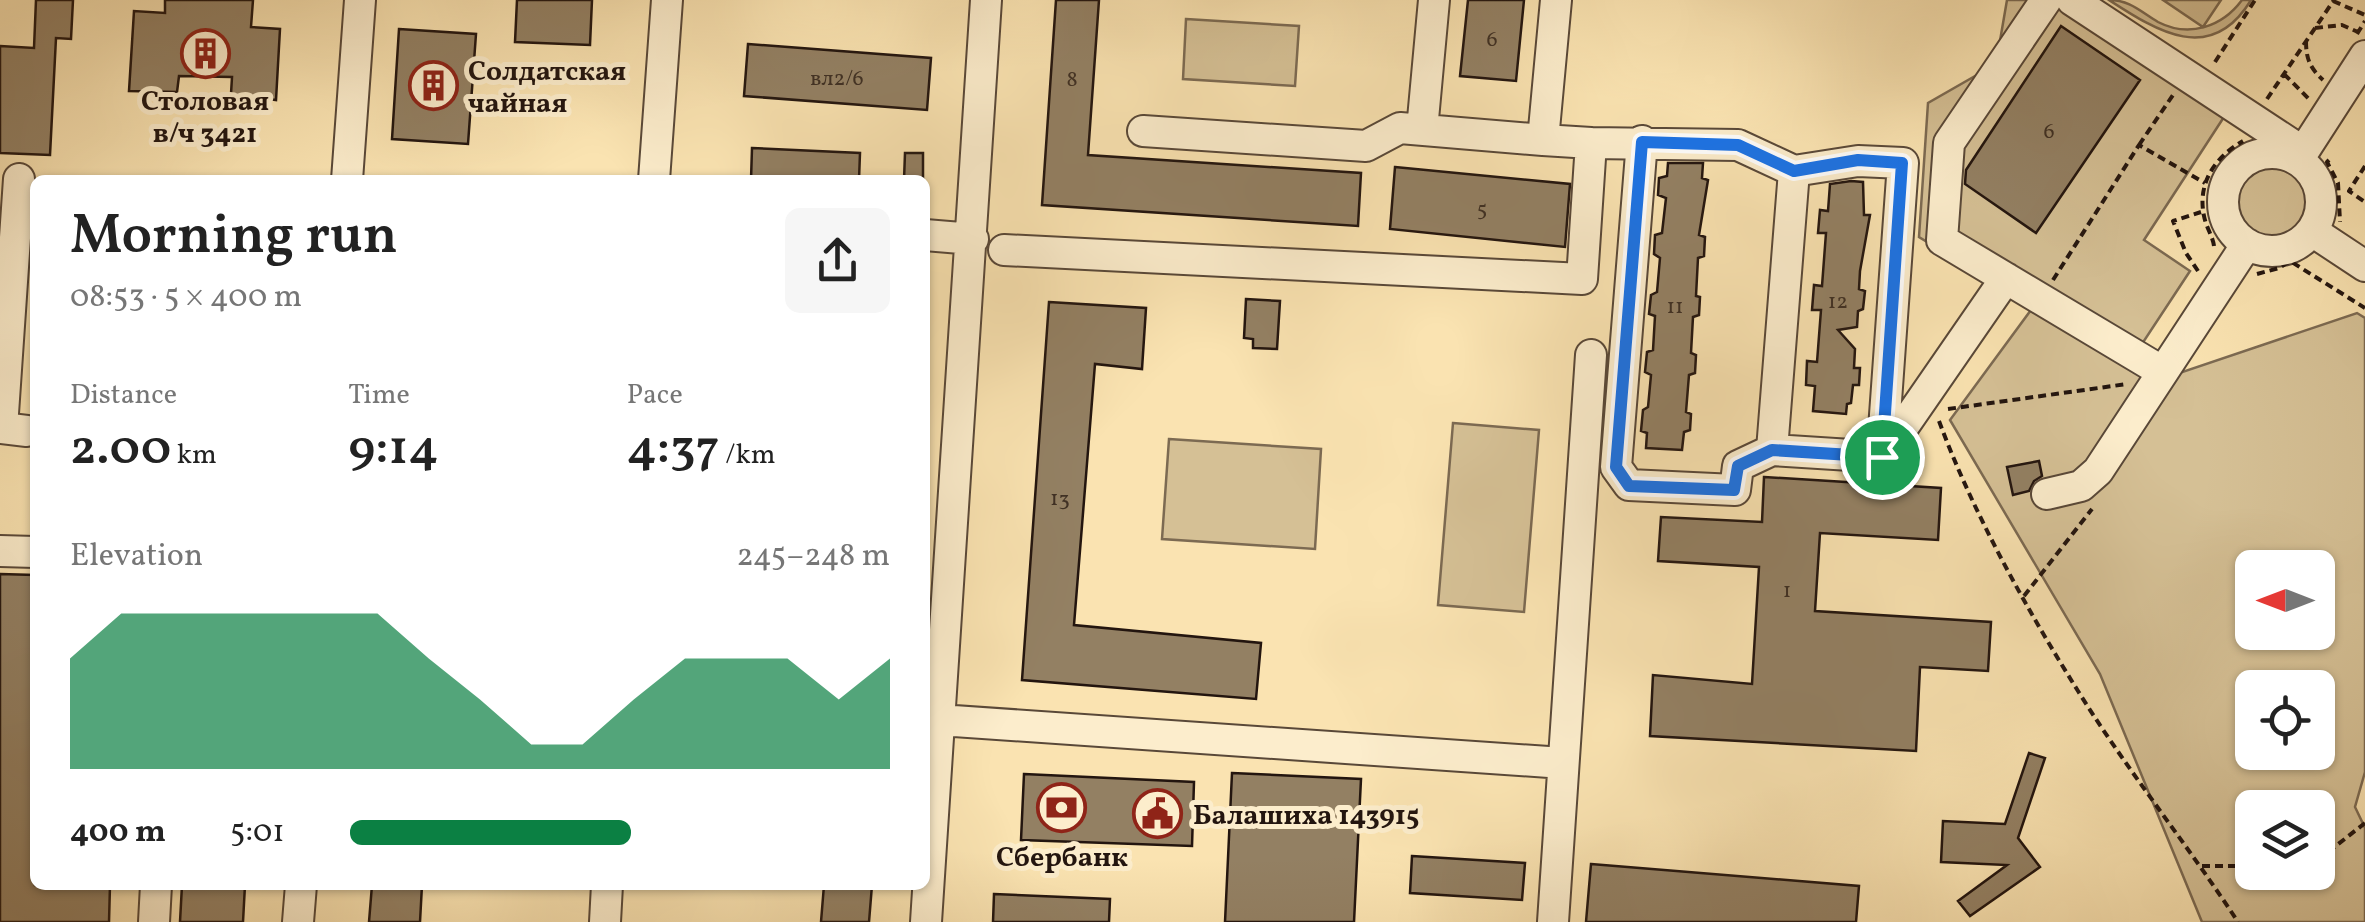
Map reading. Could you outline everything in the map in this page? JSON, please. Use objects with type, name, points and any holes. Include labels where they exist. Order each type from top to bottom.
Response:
[{"type":"street","points":[[347,175],[360,0]]},
{"type":"street","points":[[654,175],[667,0]]},
{"type":"street","points":[[930,806],[933,719],[973,239],[986,0]]},
{"type":"street","points":[[1422,130],[1434,0]]},
{"type":"street","points":[[1542,140],[1556,0]]},
{"type":"street","points":[[2046,0],[1949,143],[1942,240],[2120,341],[2160,376]]},
{"type":"street","points":[[2072,0],[2264,127],[2301,156],[2318,185],[2322,201],[2320,217],[2312,232],[2286,250],[2270,252],[2247,244],[2230,227],[2224,212],[2228,180],[2251,158],[2267,153],[2301,156]]},
{"type":"street","points":[[2301,156],[2365,56]]},
{"type":"street","points":[[1143,132],[1366,146],[1400,128],[1591,143],[1738,145],[1794,171],[1858,160],[1902,163],[1882,457]]},
{"type":"street","points":[[1642,142],[1616,467],[1629,486],[1734,490],[1738,466],[1772,450],[1882,457]]},
{"type":"street","points":[[1004,250],[1582,279],[1591,143]]},
{"type":"street","points":[[1772,450],[1794,171]]},
{"type":"street","points":[[22,179],[2,428],[27,431]]},
{"type":"street","points":[[2312,232],[2365,266]]},
{"type":"street","points":[[930,236],[973,239]]},
{"type":"street","points":[[2048,494],[2081,486],[2098,470],[2247,244]]},
{"type":"street","points":[[1882,457],[2006,278]]},
{"type":"street","points":[[1552,922],[1591,356]]},
{"type":"street","points":[[0,551],[30,552]]},
{"type":"street","points":[[933,719],[1563,763]]},
{"type":"street","points":[[154,922],[156,890]]},
{"type":"street","points":[[298,922],[301,890]]},
{"type":"street","points":[[604,922],[607,890]]},
{"type":"street","points":[[926,922],[927,890]]},
{"type":"path","points":[[2215,62],[2255,0]]},
{"type":"path","points":[[2203,212],[2173,221],[2198,271],[2216,244],[2203,212],[2205,183],[2220,158],[2264,127],[2284,74],[2333,1],[2365,18],[2358,32],[2342,26],[2315,28]]},
{"type":"path","points":[[2284,74],[2312,102],[2325,82],[2312,70],[2306,57],[2306,41]]},
{"type":"path","points":[[2046,290],[2140,145],[2205,183]]},
{"type":"path","points":[[2337,148],[2328,162],[2338,182],[2340,222],[2352,230]]},
{"type":"path","points":[[2365,166],[2349,191],[2365,202]]},
{"type":"path","points":[[2248,288],[2258,272],[2290,261],[2365,308]]},
{"type":"path","points":[[2160,376],[1935,411],[1952,457],[2023,597],[2079,693],[2238,922]]},
{"type":"path","points":[[2023,597],[2096,504]]},
{"type":"path","points":[[2335,847],[2365,823]]},
{"type":"path","points":[[2201,866],[2235,866]]},
{"type":"shaded area","points":[[2007,0],[2090,0],[2235,100],[2144,240],[2190,271],[2140,347],[1993,282],[1919,237],[1928,103],[1996,64]]},
{"type":"shaded area","points":[[2109,0],[2129,4],[2170,27],[2193,29],[2215,23],[2242,0],[2251,0],[2219,32],[2201,37],[2164,31]]},
{"type":"shaded area","points":[[2163,0],[2221,0],[2203,27]]},
{"type":"shaded area","points":[[1186,19],[1299,26],[1295,86],[1183,79]]},
{"type":"shaded area","points":[[2273,166],[2287,168],[2299,176],[2307,188],[2307,216],[2299,228],[2287,236],[2273,238],[2259,236],[2247,228],[2239,216],[2237,202],[2239,188],[2247,176],[2259,168]]},
{"type":"shaded area","points":[[2031,310],[2156,381],[2357,313],[2365,318],[2365,772],[2355,807],[2365,828],[2365,922],[2202,922],[2100,674],[1950,420]]},
{"type":"shaded area","points":[[1453,423],[1539,430],[1524,612],[1438,605]]},
{"type":"shaded area","points":[[1169,439],[1321,449],[1315,549],[1162,539]]},
{"type":"building","points":[[36,0],[73,0],[71,39],[56,38],[50,155],[0,153],[0,46],[34,48]]},
{"type":"building","name":"Столовая в/ч 3421","points":[[165,0],[253,0],[251,27],[280,29],[276,100],[231,94],[232,77],[179,76],[177,92],[129,91],[134,11],[165,13]]},
{"type":"building","points":[[517,0],[592,0],[590,45],[515,42]]},
{"type":"building","points":[[1056,0],[1099,0],[1088,155],[1361,173],[1358,226],[1042,205]]},
{"type":"building","points":[[1468,0],[1524,0],[1516,81],[1460,76]]},
{"type":"building","points":[[2061,26],[2140,80],[2036,233],[1965,184],[1966,170]]},
{"type":"building","name":"Солдатская чайная","points":[[399,29],[476,34],[468,144],[392,139]]},
{"type":"building","points":[[748,44],[931,58],[927,110],[744,96]]},
{"type":"building","points":[[752,148],[860,153],[859,175],[751,175]]},
{"type":"building","points":[[905,153],[923,153],[923,175],[904,175]]},
{"type":"building","points":[[1668,163],[1703,163],[1702,178],[1708,180],[1699,235],[1705,237],[1704,256],[1698,258],[1699,315],[1693,317],[1691,353],[1696,355],[1695,373],[1689,375],[1686,412],[1691,414],[1690,430],[1684,432],[1682,450],[1646,448],[1647,433],[1641,431],[1651,375],[1645,372],[1647,352],[1653,350],[1655,316],[1649,314],[1651,295],[1657,292],[1660,258],[1654,254],[1655,235],[1662,233],[1666,198],[1658,195],[1659,178],[1667,176]]},
{"type":"building","points":[[1395,167],[1570,184],[1565,247],[1390,229]]},
{"type":"building","points":[[1863,182],[1864,215],[1870,215],[1860,271],[1859,289],[1865,291],[1857,327],[1838,330],[1855,349],[1854,368],[1860,368],[1859,385],[1853,385],[1846,414],[1813,411],[1815,386],[1806,385],[1807,361],[1817,362],[1821,310],[1812,310],[1814,285],[1822,286],[1826,233],[1818,233],[1820,210],[1828,211],[1830,184]]},
{"type":"building","points":[[1246,299],[1280,301],[1277,349],[1253,348],[1253,339],[1244,338]]},
{"type":"building","points":[[1049,302],[1146,308],[1142,369],[1095,364],[1074,625],[1261,643],[1256,699],[1022,680]]},
{"type":"building","points":[[2039,461],[2042,476],[2029,491],[2013,495],[2007,467]]},
{"type":"building","points":[[1764,477],[1941,488],[1938,540],[1820,533],[1815,611],[1991,622],[1988,671],[1920,667],[1916,751],[1650,736],[1653,675],[1752,684],[1759,567],[1658,561],[1661,517],[1762,522]]},
{"type":"building","points":[[0,574],[30,575],[30,890],[110,890],[109,922],[0,922]]},
{"type":"building","points":[[2029,753],[2045,758],[2018,838],[2040,867],[1970,916],[1958,901],[2007,865],[1941,862],[1943,821],[2005,824]]},
{"type":"building","points":[[1232,773],[1361,779],[1354,922],[1225,922]]},
{"type":"building","points":[[1024,774],[1194,782],[1192,846],[1021,840]]},
{"type":"building","points":[[1412,856],[1525,863],[1522,900],[1410,893]]},
{"type":"building","points":[[1591,864],[1859,886],[1856,922],[1586,922]]},
{"type":"building","points":[[182,890],[245,890],[243,922],[180,922]]},
{"type":"building","points":[[372,890],[422,890],[420,922],[369,922]]},
{"type":"building","points":[[824,890],[872,890],[869,922],[821,922]]},
{"type":"building","points":[[994,894],[1110,899],[1109,922],[993,922]]},
{"type":"place","name":"Столовая в/ч 3421","points":[[205,53]]},
{"type":"place","name":"Солдатская чайная","points":[[433,86]]},
{"type":"place","name":"Сбербанк","points":[[1062,808]]},
{"type":"place","name":"Балашиха 143915","points":[[1158,814]]},
{"type":"route","points":[[1642,142],[1738,145],[1794,171],[1858,160],[1902,163],[1882,457],[1772,450],[1738,466],[1734,490],[1629,486],[1616,467],[1642,142]]}]
